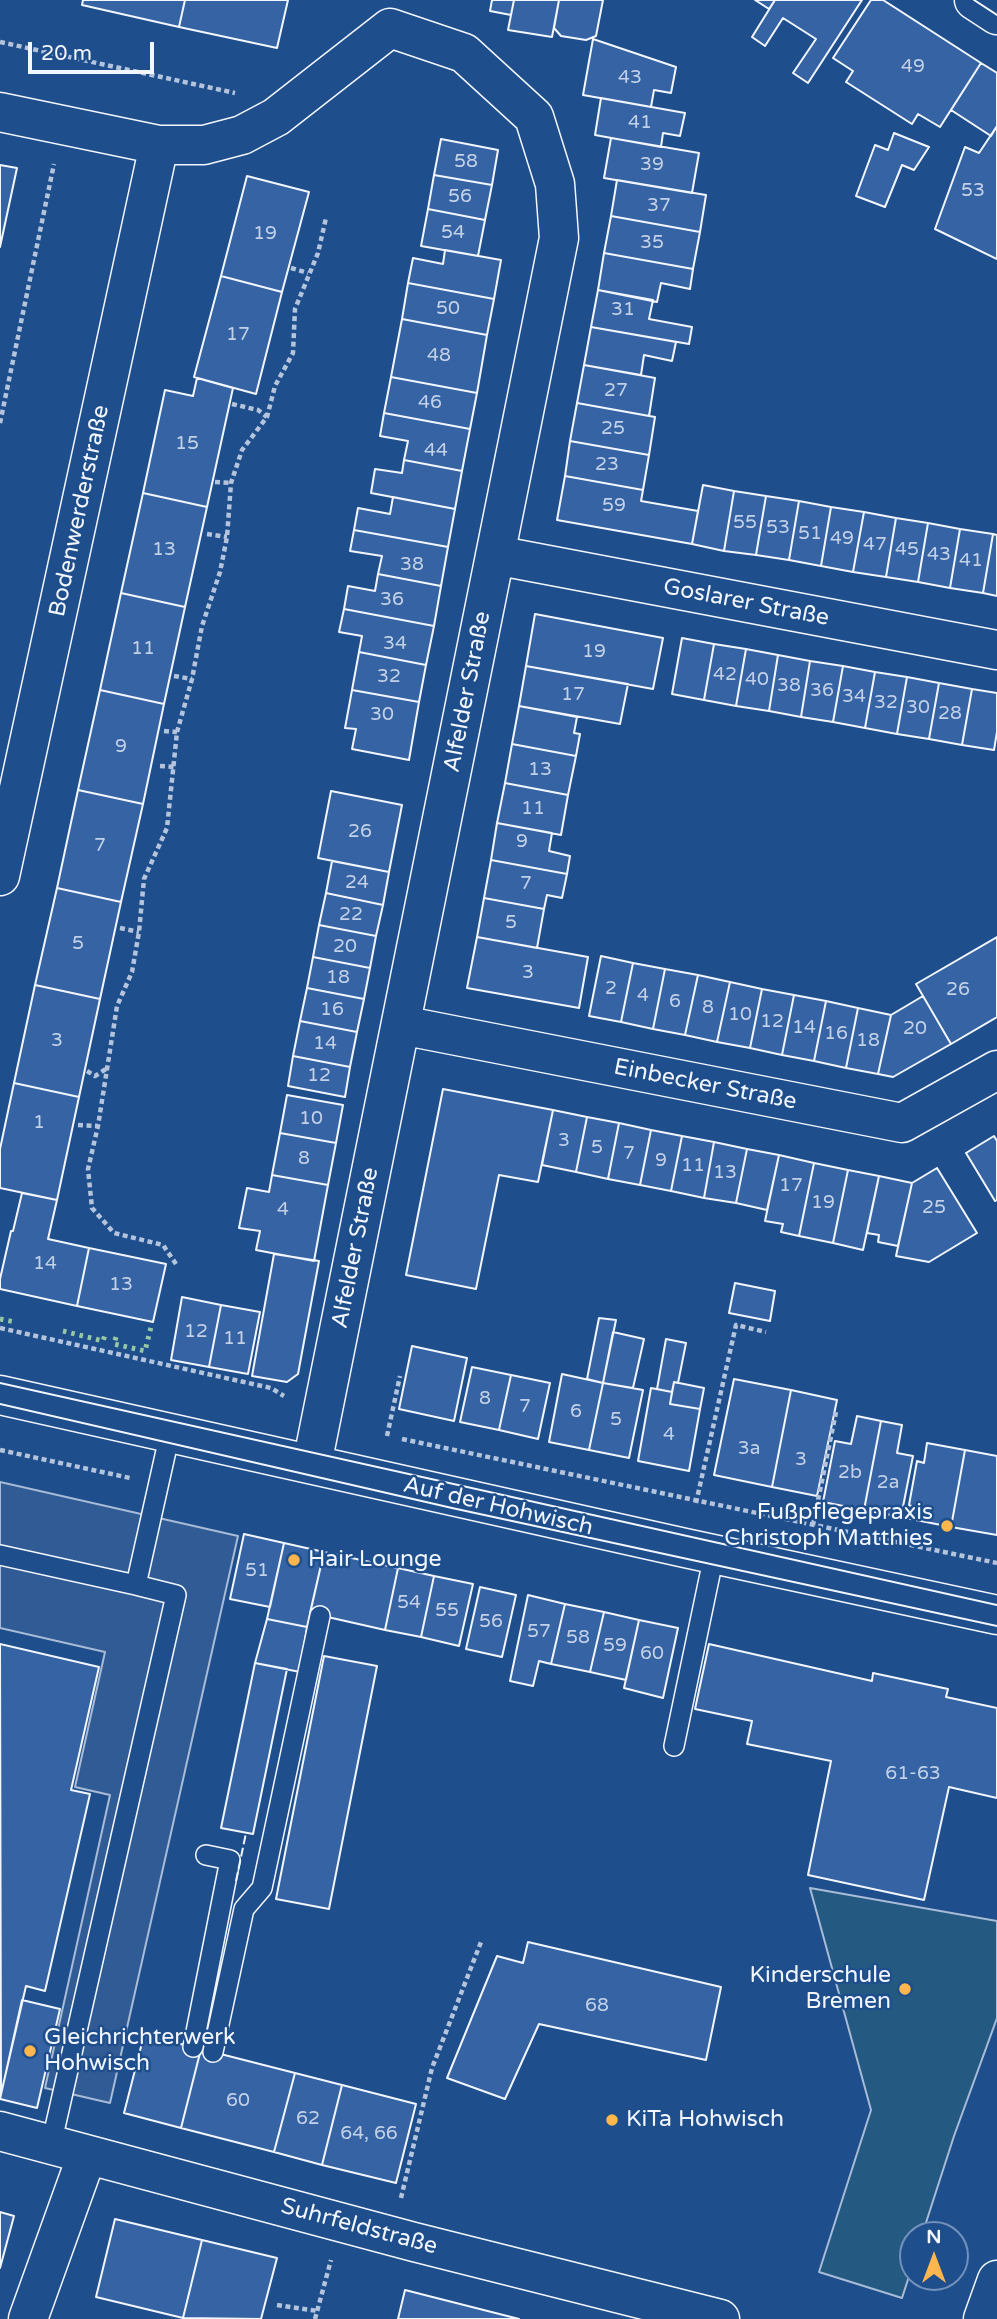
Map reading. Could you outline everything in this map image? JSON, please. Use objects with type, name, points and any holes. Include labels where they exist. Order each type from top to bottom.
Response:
[{"type":"street","points":[[974,0],[997,15]]},
{"type":"street","points":[[0,112],[159,145],[204,145],[242,135],[276,117],[390,14]]},
{"type":"street","name":"Alfelder Straße","points":[[312,1464],[559,238],[555,184],[534,117],[464,54],[390,14]]},
{"type":"street","name":"Bodenwerderstraße","points":[[0,876],[159,145]]},
{"type":"street","name":"Goslarer Straße","points":[[495,555],[997,650]]},
{"type":"street","name":"Einbecker Straße","points":[[401,1025],[902,1123],[997,1070]]},
{"type":"street","name":"Auf der Hohwisch","points":[[0,1395],[997,1615]]},
{"type":"street","name":"Suhrfeldstraße","points":[[0,2132],[391,2236],[720,2319]]},
{"type":"street","points":[[28,2319],[69,2150]]},
{"type":"street","points":[[983,2319],[997,2280]]},
{"type":"lane","points":[[135,1585],[170,1433]]},
{"type":"lane","points":[[674,1746],[699,1551]]},
{"type":"lane","points":[[0,1555],[176,1595],[69,2150]]},
{"type":"lane","points":[[213,2052],[244,1909],[262,1888],[320,1616]]},
{"type":"lane","points":[[192,2047],[230,1860],[206,1855]]},
{"type":"path","points":[[0,42],[291,105]]},
{"type":"path","points":[[0,423],[62,125]]},
{"type":"path","points":[[176,1264],[163,1245],[114,1233],[92,1208],[88,1169],[117,1006],[132,972],[144,879],[167,828],[177,732],[192,679],[202,626],[220,572],[227,537],[231,482],[242,450],[267,417],[275,386],[293,353],[295,309],[317,253],[326,218]]},
{"type":"path","points":[[291,268],[308,273]]},
{"type":"path","points":[[232,404],[258,410],[267,417]]},
{"type":"path","points":[[215,482],[231,482]]},
{"type":"path","points":[[207,534],[227,537]]},
{"type":"path","points":[[174,676],[192,679]]},
{"type":"path","points":[[164,732],[177,732]]},
{"type":"path","points":[[160,766],[175,766]]},
{"type":"path","points":[[120,928],[139,932]]},
{"type":"path","points":[[87,1072],[95,1076],[106,1069]]},
{"type":"path","points":[[79,1125],[97,1126]]},
{"type":"path","points":[[699,1551],[696,1501],[736,1325],[766,1332]]},
{"type":"path","points":[[0,1328],[271,1388],[321,1422],[997,1563]]},
{"type":"path","points":[[387,1436],[400,1377]]},
{"type":"path","points":[[813,1525],[836,1412]]},
{"type":"path","points":[[0,1450],[159,1484]]},
{"type":"path","points":[[391,2236],[432,2068],[481,1942]]},
{"type":"path","points":[[316,2319],[340,2222]]},
{"type":"path","points":[[276,2305],[317,2311]]},
{"type":"shaded area","points":[[0,1482],[238,1536],[110,2103],[45,2088],[110,1795],[75,1787],[105,1652],[0,1628]]},
{"type":"shaded area","points":[[810,1888],[997,1921],[997,2018],[927,2221],[899,2221],[899,2291],[904,2291],[902,2298],[819,2272],[871,2110]]},
{"type":"building","points":[[83,0],[185,0],[179,27],[82,5]]},
{"type":"building","points":[[185,0],[288,0],[277,48],[179,27]]},
{"type":"building","points":[[492,0],[514,0],[511,15],[490,11]]},
{"type":"building","points":[[514,0],[559,0],[552,37],[508,30]]},
{"type":"building","points":[[559,0],[603,0],[596,36],[586,40],[561,36],[554,28]]},
{"type":"building","points":[[755,0],[775,0],[769,9]]},
{"type":"building","points":[[775,0],[862,0],[808,83],[793,73],[816,39],[783,18],[765,46],[752,37]]},
{"type":"building","points":[[871,0],[883,0],[981,63],[940,127],[918,114],[912,124],[846,82],[853,71],[833,58]]},
{"type":"building","points":[[593,39],[676,67],[671,93],[654,90],[651,107],[583,95]]},
{"type":"building","points":[[981,63],[997,73],[997,126],[991,136],[951,110]]},
{"type":"building","points":[[601,98],[685,113],[680,136],[663,133],[661,147],[595,135]]},
{"type":"building","points":[[997,126],[997,259],[935,229],[965,147],[979,153]]},
{"type":"building","points":[[894,133],[929,147],[914,170],[902,165],[885,207],[856,196],[875,145],[888,150]]},
{"type":"building","points":[[611,138],[699,153],[692,193],[604,178]]},
{"type":"building","points":[[441,139],[498,150],[492,185],[434,175]]},
{"type":"building","points":[[0,165],[17,168],[0,247]]},
{"type":"building","points":[[434,175],[492,185],[485,220],[428,209]]},
{"type":"building","points":[[247,176],[309,192],[282,292],[221,276]]},
{"type":"building","points":[[617,180],[706,195],[700,232],[611,216]]},
{"type":"building","points":[[428,209],[485,220],[478,256],[421,246]]},
{"type":"building","points":[[611,216],[700,232],[693,269],[604,253]]},
{"type":"building","points":[[445,250],[501,260],[494,299],[408,283],[413,258],[443,264]]},
{"type":"building","points":[[604,253],[693,269],[690,289],[661,283],[657,302],[598,290]]},
{"type":"building","points":[[221,276],[282,292],[256,394],[194,377]]},
{"type":"building","points":[[408,283],[494,299],[487,335],[402,319]]},
{"type":"building","points":[[598,290],[653,300],[649,319],[692,327],[689,344],[591,327]]},
{"type":"building","points":[[402,319],[487,335],[477,393],[391,377]]},
{"type":"building","points":[[591,327],[676,342],[672,361],[644,355],[641,375],[584,365]]},
{"type":"building","points":[[584,365],[655,378],[649,416],[577,403]]},
{"type":"building","points":[[391,377],[477,393],[470,429],[384,413]]},
{"type":"building","points":[[197,378],[233,388],[207,507],[143,493],[165,390],[193,396]]},
{"type":"building","points":[[577,403],[655,417],[649,455],[570,441]]},
{"type":"building","points":[[384,413],[470,429],[462,471],[404,460],[408,441],[380,436]]},
{"type":"building","points":[[570,441],[649,455],[643,490],[565,476]]},
{"type":"building","points":[[404,460],[462,471],[455,509],[371,493],[375,469],[402,473]]},
{"type":"building","points":[[565,476],[643,490],[641,501],[698,511],[692,544],[557,520]]},
{"type":"building","points":[[703,485],[734,491],[724,551],[692,544]]},
{"type":"building","points":[[734,491],[766,496],[756,555],[724,551]]},
{"type":"building","points":[[143,493],[207,507],[185,607],[121,593]]},
{"type":"building","points":[[766,496],[799,501],[789,560],[756,555]]},
{"type":"building","points":[[393,497],[455,509],[448,547],[354,530],[358,508],[390,514]]},
{"type":"building","points":[[799,501],[831,507],[821,566],[789,560]]},
{"type":"building","points":[[831,507],[864,512],[853,572],[821,566]]},
{"type":"building","points":[[864,512],[896,518],[886,577],[853,572]]},
{"type":"building","points":[[896,518],[928,523],[918,582],[886,577]]},
{"type":"building","points":[[928,523],[960,529],[950,588],[918,582]]},
{"type":"building","points":[[960,529],[993,534],[983,593],[950,588]]},
{"type":"building","points":[[354,530],[448,547],[441,586],[378,574],[382,556],[350,551]]},
{"type":"building","points":[[993,534],[997,535],[997,596],[983,593]]},
{"type":"building","points":[[378,574],[441,586],[434,626],[344,609],[348,586],[375,591]]},
{"type":"building","points":[[121,593],[185,607],[164,704],[100,690]]},
{"type":"building","points":[[344,609],[434,626],[426,665],[359,652],[362,636],[339,632]]},
{"type":"building","points":[[535,614],[663,638],[653,689],[526,666]]},
{"type":"building","points":[[682,638],[714,644],[704,700],[672,694]]},
{"type":"building","points":[[714,644],[746,649],[736,706],[704,700]]},
{"type":"building","points":[[746,649],[778,655],[769,711],[736,706]]},
{"type":"building","points":[[359,652],[426,665],[419,702],[352,690]]},
{"type":"building","points":[[778,655],[810,661],[801,717],[769,711]]},
{"type":"building","points":[[810,661],[843,666],[833,722],[801,717]]},
{"type":"building","points":[[526,666],[628,684],[620,724],[519,706]]},
{"type":"building","points":[[843,666],[875,672],[865,728],[833,722]]},
{"type":"building","points":[[875,672],[907,677],[897,734],[865,728]]},
{"type":"building","points":[[907,677],[939,683],[929,739],[897,734]]},
{"type":"building","points":[[939,683],[972,689],[962,745],[929,739]]},
{"type":"building","points":[[972,689],[997,693],[994,750],[962,745]]},
{"type":"building","points":[[100,690],[164,704],[143,804],[78,790]]},
{"type":"building","points":[[352,690],[419,702],[409,760],[352,749],[356,729],[345,728]]},
{"type":"building","points":[[519,706],[577,717],[574,733],[580,734],[576,756],[512,744]]},
{"type":"building","points":[[512,744],[576,756],[568,795],[505,783]]},
{"type":"building","points":[[505,783],[568,795],[561,835],[497,823]]},
{"type":"building","points":[[78,790],[143,804],[121,902],[57,888]]},
{"type":"building","points":[[331,791],[402,805],[389,872],[318,858]]},
{"type":"building","points":[[497,823],[552,833],[549,851],[570,856],[567,874],[491,860]]},
{"type":"building","points":[[491,860],[567,874],[562,898],[547,895],[544,909],[484,898]]},
{"type":"building","points":[[332,861],[389,872],[383,905],[326,893]]},
{"type":"building","points":[[57,888],[121,902],[100,999],[35,985]]},
{"type":"building","points":[[326,893],[383,905],[376,936],[319,925]]},
{"type":"building","points":[[484,898],[544,909],[537,948],[477,937]]},
{"type":"building","points":[[319,925],[376,936],[370,968],[313,957]]},
{"type":"building","points":[[477,937],[588,957],[579,1008],[467,988]]},
{"type":"building","points":[[997,937],[997,1017],[951,1044],[916,984]]},
{"type":"building","points":[[601,956],[633,963],[621,1022],[589,1016]]},
{"type":"building","points":[[313,957],[370,968],[364,999],[307,988]]},
{"type":"building","points":[[633,963],[665,969],[653,1029],[621,1022]]},
{"type":"building","points":[[665,969],[698,975],[685,1035],[653,1029]]},
{"type":"building","points":[[698,975],[730,982],[717,1042],[685,1035]]},
{"type":"building","points":[[730,982],[762,989],[750,1048],[717,1042]]},
{"type":"building","points":[[35,985],[100,999],[79,1097],[14,1083]]},
{"type":"building","points":[[307,988],[364,999],[357,1032],[300,1021]]},
{"type":"building","points":[[762,989],[794,995],[782,1055],[750,1048]]},
{"type":"building","points":[[794,995],[826,1001],[814,1061],[782,1055]]},
{"type":"building","points":[[923,996],[951,1044],[893,1077],[878,1074],[891,1015]]},
{"type":"building","points":[[826,1001],[858,1008],[846,1068],[814,1061]]},
{"type":"building","points":[[858,1008],[891,1015],[878,1074],[846,1068]]},
{"type":"building","points":[[300,1021],[357,1032],[350,1067],[293,1056]]},
{"type":"building","points":[[293,1056],[350,1067],[345,1097],[288,1086]]},
{"type":"building","points":[[14,1083],[79,1097],[57,1200],[0,1188],[0,1149]]},
{"type":"building","points":[[443,1089],[553,1110],[538,1182],[499,1175],[476,1289],[406,1275]]},
{"type":"building","points":[[287,1095],[343,1105],[336,1143],[280,1133]]},
{"type":"building","points":[[553,1110],[587,1117],[576,1172],[542,1165]]},
{"type":"building","points":[[587,1117],[619,1123],[608,1179],[576,1172]]},
{"type":"building","points":[[619,1123],[651,1130],[640,1185],[608,1179]]},
{"type":"building","points":[[651,1130],[682,1136],[671,1191],[640,1185]]},
{"type":"building","points":[[280,1133],[336,1143],[328,1185],[272,1175]]},
{"type":"building","points":[[682,1136],[714,1142],[704,1198],[671,1191]]},
{"type":"building","points":[[994,1136],[997,1141],[995,1201],[966,1153]]},
{"type":"building","points":[[714,1142],[747,1149],[736,1203],[704,1198]]},
{"type":"building","points":[[747,1149],[779,1155],[767,1210],[736,1203]]},
{"type":"building","points":[[779,1155],[814,1163],[799,1236],[781,1232],[783,1224],[765,1221]]},
{"type":"building","points":[[814,1163],[848,1170],[833,1243],[799,1236]]},
{"type":"building","points":[[937,1168],[977,1233],[929,1262],[896,1256],[912,1183]]},
{"type":"building","points":[[848,1170],[879,1176],[863,1250],[833,1243]]},
{"type":"building","points":[[272,1175],[328,1185],[314,1261],[256,1250],[260,1231],[239,1228],[247,1188],[269,1192]]},
{"type":"building","points":[[879,1176],[912,1183],[898,1246],[878,1242],[879,1235],[867,1233]]},
{"type":"building","points":[[22,1193],[57,1200],[48,1239],[89,1248],[77,1306],[0,1289],[11,1231]]},
{"type":"building","points":[[89,1248],[166,1264],[153,1322],[77,1306]]},
{"type":"building","points":[[274,1254],[319,1261],[298,1374],[287,1382],[252,1376]]},
{"type":"building","points":[[735,1283],[775,1291],[770,1321],[729,1313]]},
{"type":"building","points":[[182,1297],[221,1305],[209,1367],[171,1360]]},
{"type":"building","points":[[221,1305],[260,1312],[248,1374],[209,1367]]},
{"type":"building","points":[[599,1318],[616,1320],[603,1383],[587,1379]]},
{"type":"building","points":[[613,1332],[644,1339],[633,1388],[603,1383]]},
{"type":"building","points":[[666,1339],[686,1343],[678,1383],[674,1382],[672,1392],[657,1389]]},
{"type":"building","points":[[412,1346],[467,1358],[454,1421],[399,1409]]},
{"type":"building","points":[[472,1367],[511,1375],[499,1430],[460,1422]]},
{"type":"building","points":[[562,1374],[603,1383],[589,1450],[549,1442]]},
{"type":"building","points":[[511,1375],[550,1383],[538,1439],[499,1430]]},
{"type":"building","points":[[734,1379],[791,1390],[772,1487],[714,1475]]},
{"type":"building","points":[[674,1382],[704,1388],[700,1409],[670,1404]]},
{"type":"building","points":[[603,1383],[643,1390],[629,1458],[589,1450]]},
{"type":"building","points":[[651,1388],[672,1392],[670,1404],[700,1409],[689,1471],[638,1461]]},
{"type":"building","points":[[791,1390],[837,1400],[817,1496],[772,1487]]},
{"type":"building","points":[[857,1416],[881,1421],[864,1510],[823,1502],[835,1441],[851,1444]]},
{"type":"building","points":[[881,1421],[902,1425],[897,1453],[913,1456],[901,1517],[864,1510]]},
{"type":"building","points":[[927,1443],[965,1450],[951,1527],[916,1520],[918,1508],[909,1505],[917,1461],[924,1463]]},
{"type":"building","points":[[965,1450],[997,1456],[997,1535],[951,1527]]},
{"type":"building","points":[[909,1505],[918,1508],[916,1520],[906,1518]]},
{"type":"building","points":[[244,1534],[284,1543],[270,1607],[230,1599]]},
{"type":"building","points":[[284,1543],[324,1552],[307,1627],[267,1619]]},
{"type":"building","points":[[324,1552],[398,1568],[385,1630],[310,1613]]},
{"type":"building","points":[[398,1568],[434,1576],[421,1637],[385,1630]]},
{"type":"building","points":[[434,1576],[473,1584],[459,1646],[421,1637]]},
{"type":"building","points":[[480,1587],[516,1595],[502,1657],[466,1649]]},
{"type":"building","points":[[528,1595],[565,1604],[551,1664],[539,1661],[533,1686],[510,1681]]},
{"type":"building","points":[[565,1604],[604,1612],[590,1672],[551,1664]]},
{"type":"building","points":[[604,1612],[639,1620],[626,1680],[590,1672]]},
{"type":"building","points":[[267,1619],[307,1627],[300,1672],[255,1663]]},
{"type":"building","points":[[639,1620],[678,1628],[663,1698],[624,1688]]},
{"type":"building","points":[[0,1644],[99,1667],[71,1790],[90,1794],[45,1991],[26,1986],[1,2094]]},
{"type":"building","points":[[709,1644],[872,1681],[873,1673],[948,1689],[946,1697],[997,1708],[997,1798],[949,1787],[924,1900],[808,1875],[831,1761],[747,1744],[752,1721],[695,1709]]},
{"type":"building","points":[[324,1656],[377,1666],[329,1909],[276,1899]]},
{"type":"building","points":[[255,1663],[287,1669],[253,1834],[221,1828]]},
{"type":"building","points":[[528,1942],[721,1987],[706,2060],[539,2024],[505,2099],[447,2078],[497,1956],[523,1963]]},
{"type":"building","name":"Gleichrichterwerk Hohwisch","points":[[22,2000],[60,2009],[37,2108],[0,2099]]},
{"type":"building","points":[[144,2035],[201,2049],[181,2128],[124,2113]]},
{"type":"building","points":[[201,2049],[295,2073],[274,2152],[181,2128]]},
{"type":"building","points":[[295,2073],[342,2085],[322,2165],[274,2152]]},
{"type":"building","points":[[342,2085],[416,2104],[396,2183],[322,2165]]},
{"type":"building","points":[[0,2212],[14,2216],[0,2268]]},
{"type":"building","points":[[115,2219],[202,2240],[183,2318],[96,2297]]},
{"type":"building","points":[[202,2240],[277,2258],[261,2319],[183,2318]]},
{"type":"building","points":[[405,2290],[519,2319],[398,2319]]},
{"type":"tram line","points":[[974,0],[997,15]]},
{"type":"tram line","points":[[0,1383],[997,1605]]},
{"type":"tram line","points":[[0,1404],[452,1508],[997,1626]]},
{"type":"hedge","points":[[0,1319],[15,1322]]},
{"type":"hedge","points":[[116,1337],[114,1344],[145,1351],[151,1327]]},
{"type":"hedge","points":[[63,1331],[103,1341],[106,1332]]},
{"type":"fence","points":[[236,1881],[246,1833]]},
{"type":"place","name":"Fußpflegepraxis Christoph Matthies","points":[[947,1526]]},
{"type":"place","name":"Hair Lounge","points":[[294,1560]]},
{"type":"place","name":"Kinderschule Bremen","points":[[905,1989]]},
{"type":"place","name":"Gleichrichterwerk Hohwisch","points":[[30,2051]]},
{"type":"place","name":"KiTa Hohwisch","points":[[612,2120]]}]
